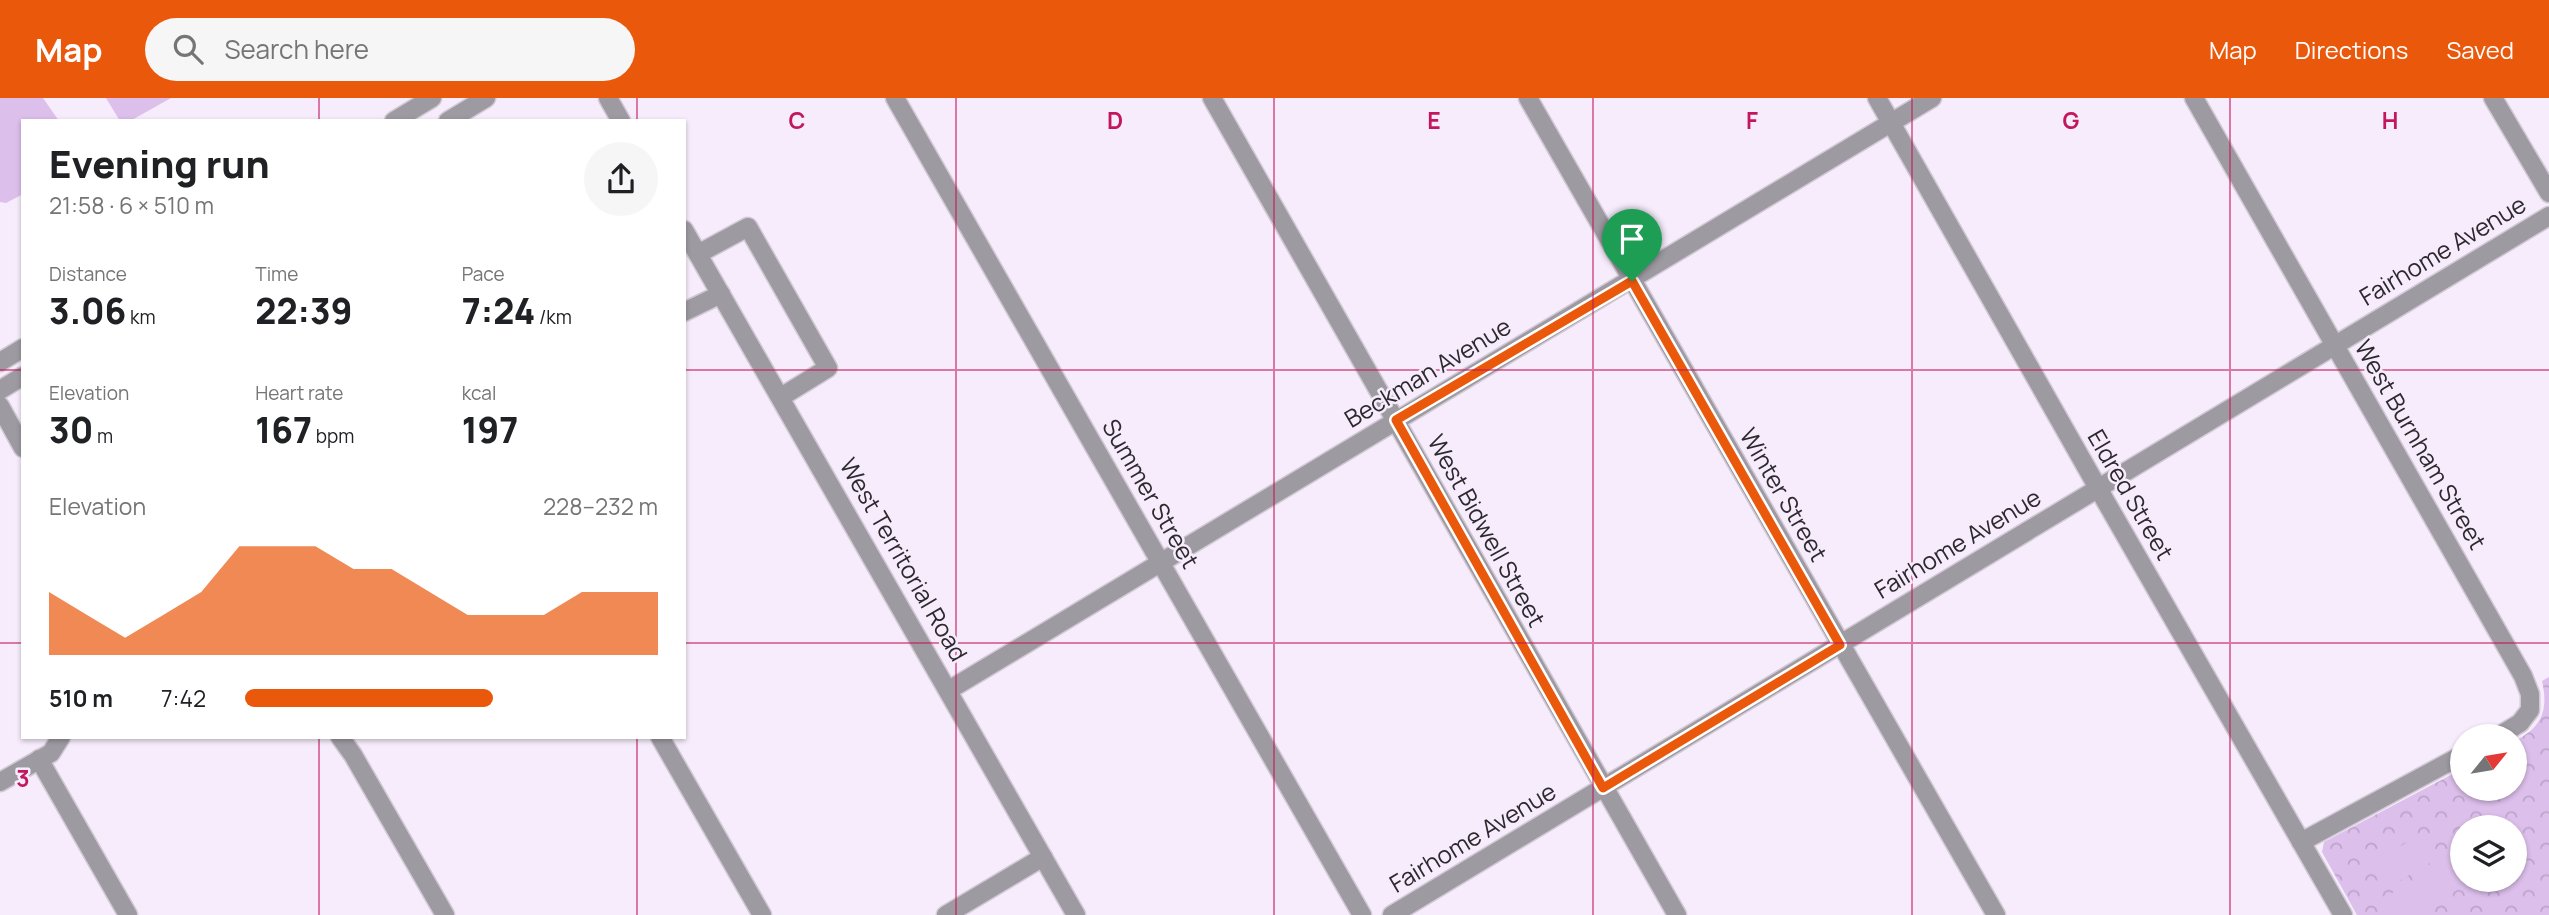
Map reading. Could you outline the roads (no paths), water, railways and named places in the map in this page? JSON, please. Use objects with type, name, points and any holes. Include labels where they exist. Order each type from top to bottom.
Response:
[{"type":"street","points":[[397,119],[432,98]]},
{"type":"street","points":[[450,119],[486,98]]},
{"type":"street","points":[[608,98],[620,119]]},
{"type":"street","name":"Summer Street","points":[[895,98],[1362,915]]},
{"type":"street","name":"West Bidwell Street","points":[[1212,98],[1603,788],[1678,915]]},
{"type":"street","name":"Winter Street","points":[[1528,98],[1996,915]]},
{"type":"street","name":"Eldred Street","points":[[1878,98],[2343,915]]},
{"type":"street","name":"Beckman Avenue","points":[[949,690],[1932,98]]},
{"type":"street","name":"West Burnham Street","points":[[2194,98],[2523,676],[2530,694],[2530,710],[2518,724]]},
{"type":"street","points":[[2494,98],[2549,193]]},
{"type":"street","name":"Fairhome Avenue","points":[[1392,915],[2549,216]]},
{"type":"street","points":[[689,242],[748,227],[828,368],[781,397]]},
{"type":"street","name":"West Territorial Road","points":[[689,242],[722,294],[1076,915]]},
{"type":"street","points":[[686,311],[722,294]]},
{"type":"street","points":[[0,362],[21,349]]},
{"type":"street","points":[[0,390],[21,377]]},
{"type":"street","points":[[0,407],[21,444]]},
{"type":"street","points":[[45,756],[59,739]]},
{"type":"street","points":[[0,782],[72,739]]},
{"type":"street","points":[[341,739],[445,915]]},
{"type":"street","points":[[661,739],[762,915]]},
{"type":"street","points":[[45,756],[128,915]]},
{"type":"street","points":[[2301,842],[2450,761]]},
{"type":"street","points":[[946,915],[1043,857]]}]
